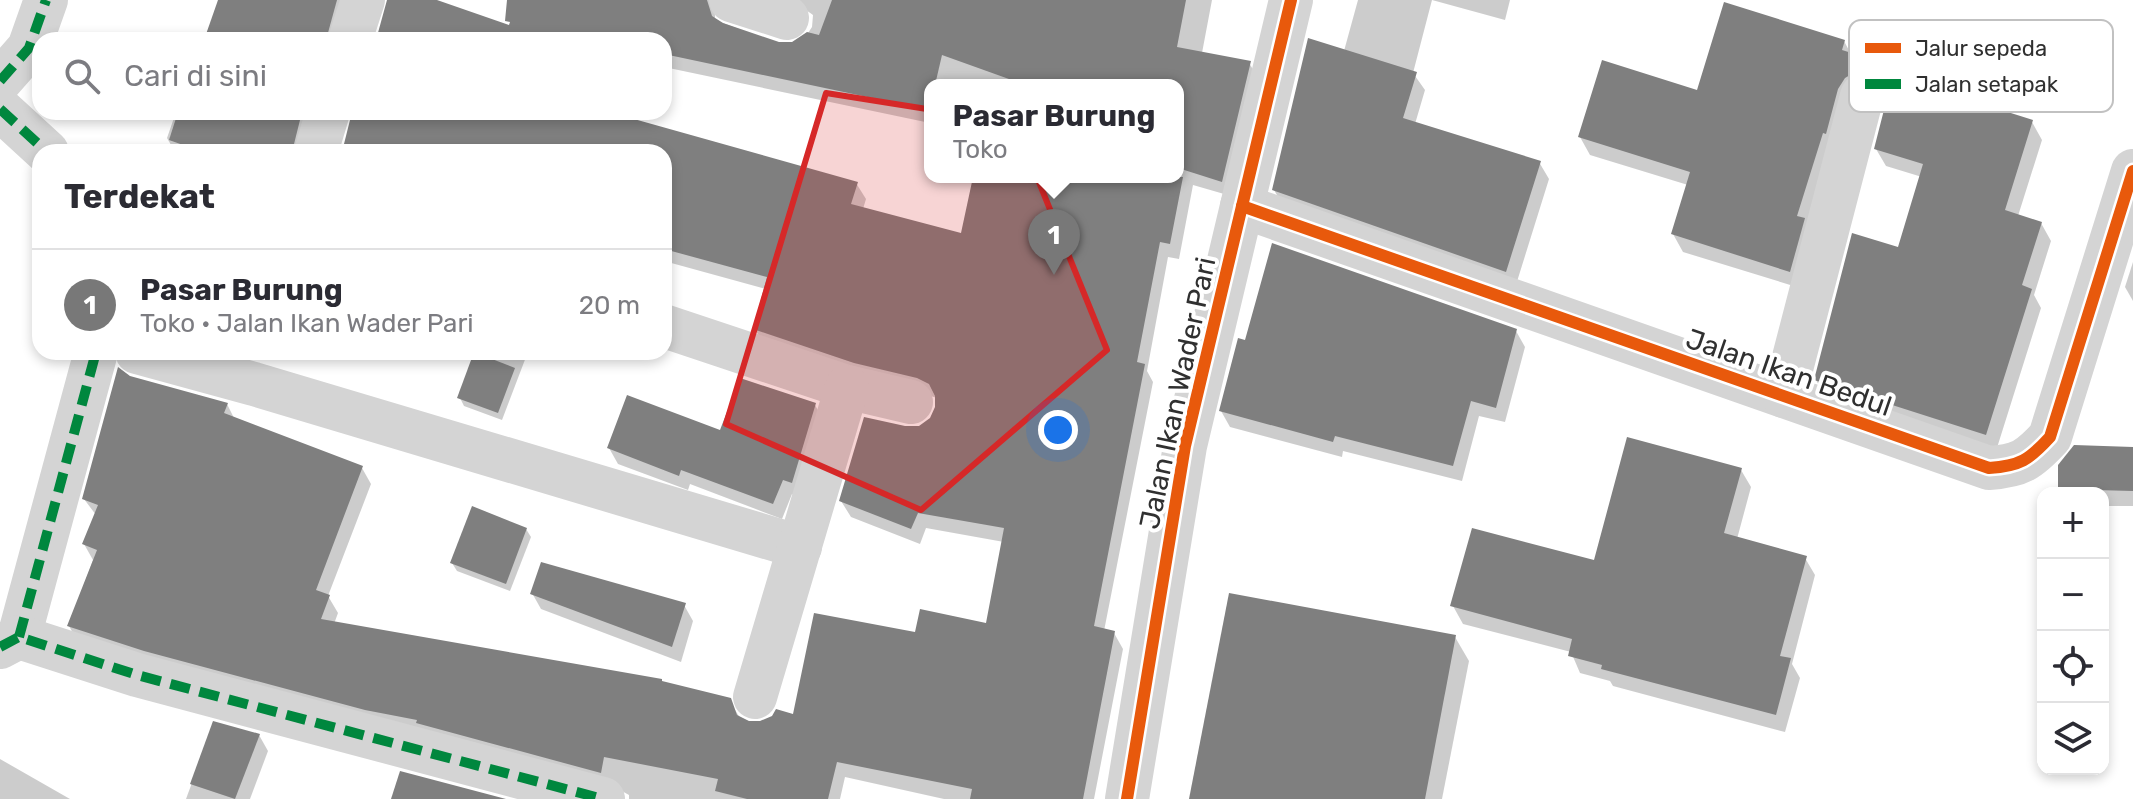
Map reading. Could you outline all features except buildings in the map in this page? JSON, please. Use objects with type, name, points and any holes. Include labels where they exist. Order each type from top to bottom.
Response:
[{"type":"street","points":[[35,32],[46,0]]},
{"type":"street","points":[[353,32],[363,0]]},
{"type":"street","points":[[731,0],[787,18]]},
{"type":"street","name":"Jalan Ikan Wader Pari","points":[[1127,799],[1185,446],[1291,0]]},
{"type":"street","points":[[0,81],[29,48],[32,40]]},
{"type":"street","points":[[0,109],[38,144]]},
{"type":"street","points":[[1784,396],[1858,112]]},
{"type":"street","points":[[318,144],[326,120]]},
{"type":"street","name":"Jalan Ikan Bedul","points":[[1242,206],[1989,468],[2013,467],[2032,456],[2050,437],[2133,171]]},
{"type":"street","points":[[672,329],[847,387],[911,402]]},
{"type":"street","points":[[94,360],[9,642],[603,799]]},
{"type":"street","points":[[198,360],[259,368],[800,547]]},
{"type":"street","points":[[755,697],[847,387]]},
{"type":"highlighted area","points":[[826,93],[1015,123],[1107,350],[921,510],[726,424]]},
{"type":"marked path","points":[[35,32],[46,0]]},
{"type":"marked path","points":[[0,81],[29,48],[32,40]]},
{"type":"marked path","points":[[0,109],[38,144]]},
{"type":"marked path","points":[[19,637],[94,360]]},
{"type":"marked path","points":[[0,647],[19,637],[137,675],[603,799]]},
{"type":"cycle path","points":[[1127,799],[1185,446],[1291,0]]},
{"type":"cycle path","points":[[1242,206],[1989,468],[2009,466],[2023,460],[2050,437],[2133,171]]},
{"type":"place","name":"Pasar Burung","points":[[1054,275]]}]
